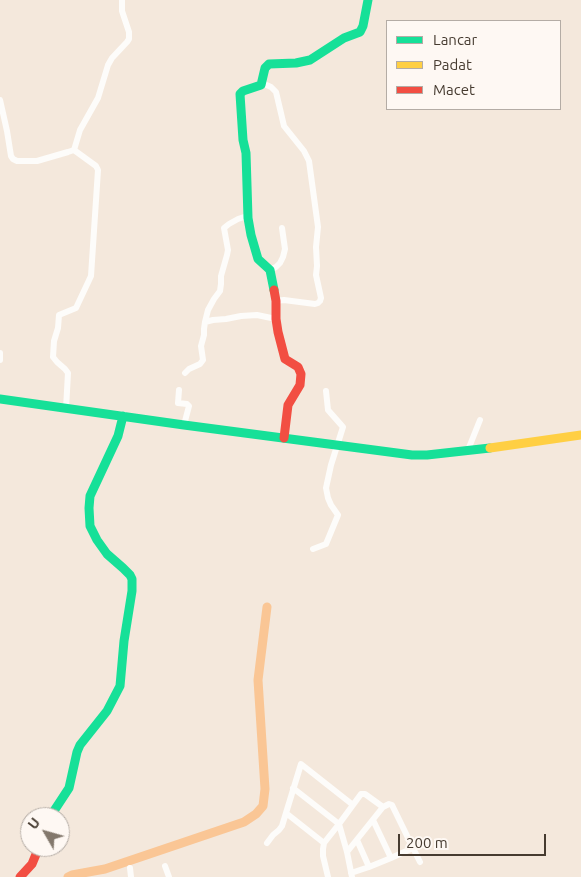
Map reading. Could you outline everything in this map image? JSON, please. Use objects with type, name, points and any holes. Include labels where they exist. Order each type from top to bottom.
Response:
[{"type":"street","points":[[74,150],[80,130],[98,98],[108,65],[129,39],[129,32],[122,11],[122,0]]},
{"type":"street","points":[[284,438],[288,405],[302,379],[298,368],[285,359],[278,332],[276,301],[270,270],[258,259],[252,240],[248,218],[246,153],[240,94],[243,91],[260,86],[269,64],[296,63],[310,60],[344,38],[360,32],[364,26],[368,0]]},
{"type":"street","points":[[262,83],[271,87],[276,92],[284,126],[304,151],[308,161],[318,227],[316,247],[318,266],[316,275],[320,301],[315,304],[284,300],[276,301]]},
{"type":"street","points":[[0,100],[13,159],[17,161],[37,161],[74,150]]},
{"type":"street","points":[[66,409],[68,373],[54,358],[54,341],[59,315],[76,308],[90,276],[98,170],[96,166],[74,150]]},
{"type":"street","points":[[185,373],[200,364],[202,360],[201,346],[205,322],[208,310],[220,291],[221,276],[228,250],[224,228],[238,218],[248,218]]},
{"type":"street","points":[[270,270],[276,267],[283,257],[285,249],[282,228]]},
{"type":"street","points":[[205,322],[257,315],[276,319]]},
{"type":"street","points":[[0,353],[0,360]]},
{"type":"street","points":[[179,390],[177,402],[189,406],[184,426]]},
{"type":"street","points":[[313,549],[326,544],[338,515],[328,498],[326,488],[344,427],[328,410],[326,391]]},
{"type":"street","points":[[0,399],[184,426],[338,444],[412,455],[508,446],[581,435]]},
{"type":"street","points":[[56,807],[69,788],[76,752],[107,712],[120,686],[132,579],[107,554],[97,540],[90,526],[88,514],[92,489],[118,436],[123,416]]},
{"type":"street","points":[[468,450],[480,420]]},
{"type":"street","points":[[267,843],[282,826],[302,764],[353,805]]},
{"type":"street","points":[[293,788],[339,824],[351,875],[412,848]]},
{"type":"street","points":[[328,877],[322,849],[324,842],[361,794],[363,793],[383,807]]},
{"type":"street","points":[[347,852],[383,807],[389,804],[392,805],[420,862]]},
{"type":"street","points":[[286,813],[324,842]]},
{"type":"street","points":[[373,820],[391,858]]},
{"type":"street","points":[[357,840],[369,867]]},
{"type":"street","points":[[20,877],[32,864],[35,857]]},
{"type":"street","points":[[165,866],[169,877]]},
{"type":"street","points":[[130,868],[131,877]]},
{"type":"waterway","points":[[68,877],[105,869],[244,822],[256,814],[263,806],[265,789],[258,680],[267,607]]},
{"type":"traffic: fast","points":[[274,290],[270,270],[258,259],[248,218],[246,153],[243,140],[240,94],[243,91],[261,85],[265,68],[269,64],[296,63],[310,60],[344,38],[360,32],[368,0]]},
{"type":"traffic: fast","points":[[0,399],[412,455],[490,448]]},
{"type":"traffic: fast","points":[[57,807],[69,788],[80,745],[107,711],[120,686],[132,579],[107,554],[97,540],[90,526],[89,508],[90,496],[118,436],[123,416]]},
{"type":"traffic: slow","points":[[490,448],[581,435]]},
{"type":"traffic: jam","points":[[274,290],[278,332],[285,359],[298,367],[301,374],[300,385],[288,405],[284,438]]},
{"type":"traffic: jam","points":[[20,877],[32,864],[35,857]]}]
